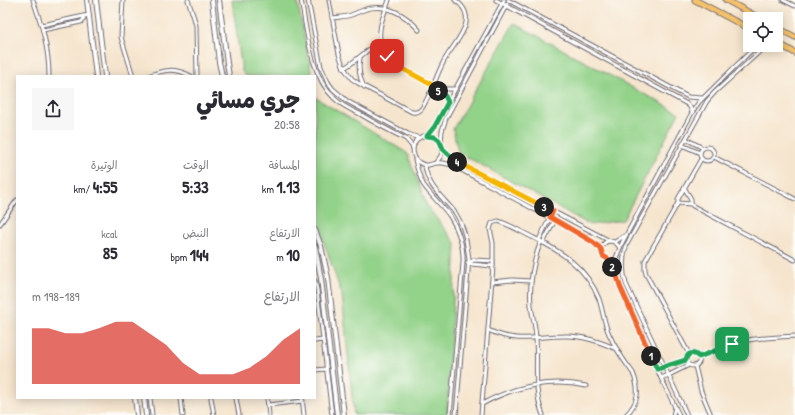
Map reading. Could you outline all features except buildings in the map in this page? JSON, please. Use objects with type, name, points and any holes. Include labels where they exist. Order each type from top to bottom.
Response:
[{"type":"main road","points":[[696,0],[743,25]]},
{"type":"main road","points":[[726,0],[748,12]]},
{"type":"main road","points":[[783,31],[795,37]]},
{"type":"main road","points":[[783,46],[795,53]]},
{"type":"street","points":[[33,0],[42,25],[46,45],[49,75]]},
{"type":"street","points":[[87,0],[96,75]]},
{"type":"street","points":[[96,0],[105,74]]},
{"type":"street","points":[[123,0],[120,32],[132,75]]},
{"type":"street","points":[[188,0],[196,26],[197,75]]},
{"type":"street","points":[[212,0],[222,75]]},
{"type":"street","points":[[219,0],[229,75]]},
{"type":"street","points":[[302,0],[313,60],[318,74],[327,90],[343,105],[409,142],[413,148],[418,171],[424,185],[449,215],[462,247],[463,263],[450,415]]},
{"type":"street","points":[[308,0],[321,66],[333,89],[346,101],[408,134],[420,138]]},
{"type":"street","points":[[329,0],[339,54],[344,68],[352,79],[364,87],[415,113],[421,110],[434,86],[445,60],[462,35],[466,24],[463,9],[455,0]]},
{"type":"street","points":[[389,0],[380,28],[380,42],[385,53],[393,62],[434,86],[444,94],[448,102]]},
{"type":"street","points":[[496,0],[503,2],[687,104],[692,112]]},
{"type":"street","points":[[441,144],[442,131],[446,118],[508,0],[688,97],[702,98]]},
{"type":"street","points":[[784,0],[795,6]]},
{"type":"street","points":[[427,136],[435,126],[503,2]]},
{"type":"street","points":[[332,18],[347,16],[370,8],[387,8],[405,16],[413,22],[419,30]]},
{"type":"street","points":[[42,25],[89,15]]},
{"type":"street","points":[[43,30],[81,22],[84,19],[83,16]]},
{"type":"street","points":[[344,68],[360,57],[368,49],[380,42]]},
{"type":"street","points":[[616,273],[616,258],[626,235],[692,112],[702,98],[750,52]]},
{"type":"street","points":[[687,415],[626,284],[622,264],[624,253],[627,244],[705,105],[715,92],[758,52]]},
{"type":"street","points":[[360,57],[360,79],[364,87]]},
{"type":"street","points":[[151,75],[157,72],[170,70],[184,72],[188,75]]},
{"type":"street","points":[[434,86],[446,89],[455,89]]},
{"type":"street","points":[[699,102],[705,105]]},
{"type":"street","points":[[413,148],[414,144],[420,138],[427,136],[435,137],[443,149],[458,162],[610,241],[615,242],[620,248]]},
{"type":"street","points":[[686,138],[703,148]]},
{"type":"street","points":[[689,149],[693,142]]},
{"type":"street","points":[[682,145],[700,153]]},
{"type":"street","points":[[689,354],[648,278],[645,270],[645,261],[701,159],[701,150],[707,146],[712,148],[715,154],[714,157]]},
{"type":"street","points":[[415,158],[421,164],[432,165],[440,159],[443,149]]},
{"type":"street","points":[[701,159],[708,161],[714,157]]},
{"type":"street","points":[[714,157],[795,199]]},
{"type":"street","points":[[436,162],[445,163],[456,167],[591,240],[601,249],[603,256],[608,259],[616,273],[620,286],[679,415]]},
{"type":"street","points":[[425,165],[427,178],[431,185],[456,214],[462,224],[468,246],[468,263],[456,415]]},
{"type":"street","points":[[685,189],[691,199],[691,204]]},
{"type":"street","points":[[0,224],[16,201]]},
{"type":"street","points":[[678,203],[691,204],[795,260]]},
{"type":"street","points":[[543,415],[538,399],[536,384],[536,338],[531,306],[531,281],[534,261],[553,211]]},
{"type":"street","points":[[541,241],[555,220]]},
{"type":"street","points":[[481,415],[493,266],[490,229],[492,223],[501,222],[541,241],[568,258],[583,272],[588,279],[602,308],[607,329],[617,350],[633,373],[637,385],[638,391],[636,403],[626,415]]},
{"type":"street","points":[[615,242],[626,235]]},
{"type":"street","points":[[317,241],[321,246],[328,278],[344,415]]},
{"type":"street","points":[[601,249],[604,243],[610,241]]},
{"type":"street","points":[[316,246],[321,246]]},
{"type":"street","points":[[618,252],[624,253]]},
{"type":"street","points":[[608,259],[611,260],[616,258]]},
{"type":"street","points":[[468,263],[474,260],[493,261]]},
{"type":"street","points":[[316,262],[321,279],[337,415]]},
{"type":"street","points":[[463,263],[493,266]]},
{"type":"street","points":[[492,282],[512,280],[531,281]]},
{"type":"street","points":[[316,285],[332,415]]},
{"type":"street","points":[[488,330],[514,339],[575,336],[597,341],[617,350]]},
{"type":"street","points":[[699,357],[732,344],[748,340],[795,336]]},
{"type":"street","points":[[316,341],[323,340]]},
{"type":"street","points":[[689,354],[694,353],[699,357]]},
{"type":"street","points":[[657,369],[686,360],[686,357],[689,354]]},
{"type":"street","points":[[695,366],[699,363],[699,357]]},
{"type":"street","points":[[686,360],[689,365]]},
{"type":"street","points":[[661,378],[689,365],[695,366]]},
{"type":"street","points":[[695,366],[701,391],[711,415]]},
{"type":"street","points":[[316,370],[326,369]]},
{"type":"street","points":[[332,373],[339,372]]},
{"type":"street","points":[[482,404],[508,392],[536,384],[567,382],[586,386]]},
{"type":"street","points":[[135,399],[137,415]]},
{"type":"street","points":[[144,399],[146,415]]},
{"type":"street","points":[[150,399],[152,415]]},
{"type":"street","points":[[181,399],[183,415]]},
{"type":"street","points":[[211,399],[214,415]]},
{"type":"street","points":[[236,399],[238,415]]},
{"type":"street","points":[[267,399],[269,415]]},
{"type":"street","points":[[268,405],[303,399],[304,415]]},
{"type":"street","points":[[673,415],[675,407]]},
{"type":"green space","points":[[232,0],[297,0],[312,75],[244,75],[242,71]]},
{"type":"green space","points":[[514,23],[679,113],[623,220],[590,225],[458,152],[453,129]]},
{"type":"green space","points":[[316,98],[407,153],[427,206],[456,244],[447,415],[354,415],[342,295],[316,219]]},
{"type":"route","points":[[387,56],[396,65],[434,86],[432,88],[444,94],[446,97],[448,102],[432,131],[427,136],[435,137],[439,140],[443,149],[458,162],[553,211],[550,217],[587,238],[601,249],[603,256],[608,259],[616,273],[620,286],[657,369],[686,360],[687,355],[691,353],[698,355],[699,357],[732,344]]}]
